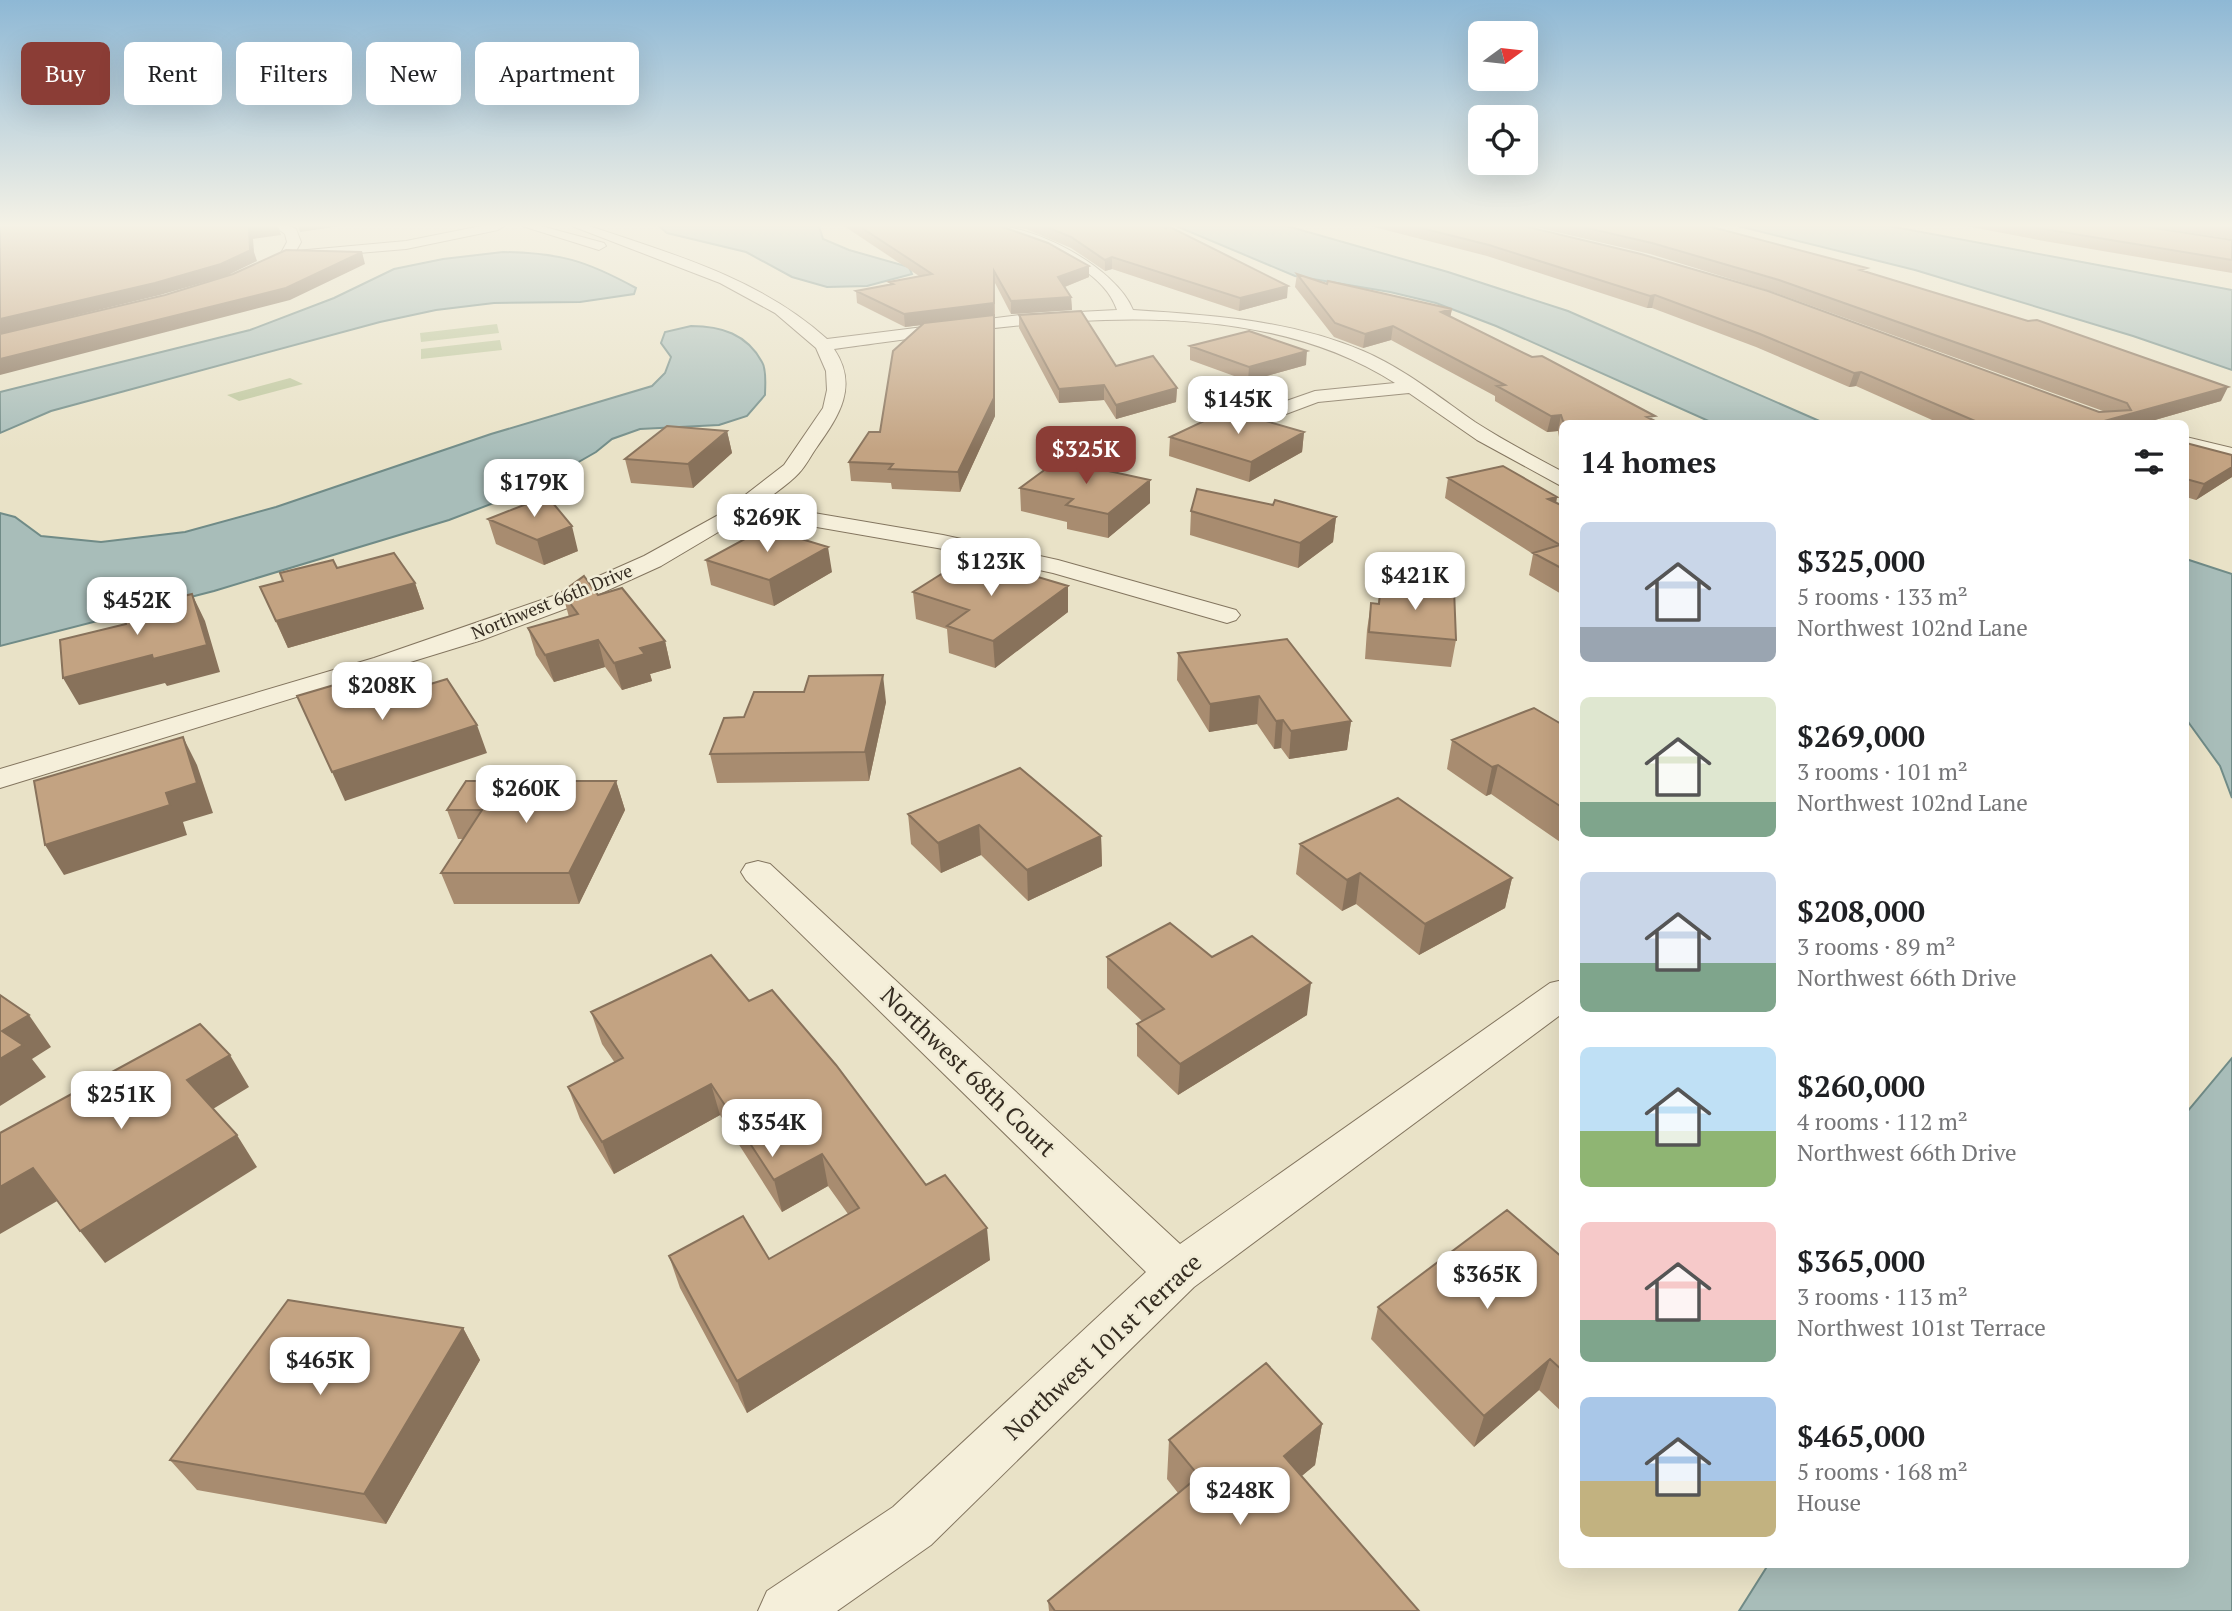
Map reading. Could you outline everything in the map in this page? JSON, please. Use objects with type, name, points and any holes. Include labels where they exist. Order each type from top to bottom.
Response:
[{"type":"street","name":"Northwest 66th Drive","points":[[0,779],[491,629],[597,587],[684,544],[746,508],[787,474],[822,434],[838,397],[835,369],[823,345],[793,319],[760,301]]},
{"type":"street","points":[[1121,301],[1127,314]]},
{"type":"street","points":[[823,345],[1021,320],[1127,314],[1226,322],[1271,329],[1355,354],[1384,369],[1486,437],[1559,479]]},
{"type":"street","points":[[1279,410],[1315,397],[1411,387]]},
{"type":"street","points":[[2189,444],[2232,454]]},
{"type":"street","points":[[746,508],[943,542],[1058,567],[1227,615]]},
{"type":"street","name":"Northwest 68th Court","points":[[758,872],[1178,1272]]},
{"type":"street","name":"Northwest 101st Terrace","points":[[787,1611],[912,1526],[1178,1272],[1559,996]]},
{"type":"green space","points":[[497,324],[499,333],[421,342],[420,333]]},
{"type":"green space","points":[[500,340],[502,350],[421,359],[421,349]]},
{"type":"green space","points":[[290,378],[303,384],[239,401],[227,395]]},
{"type":"shaded area","points":[[326,301],[586,301],[494,303],[436,310],[380,322],[51,411],[0,433],[0,392],[250,330]]},
{"type":"shaded area","points":[[1428,301],[1538,301],[1568,311],[1817,420],[1706,420],[1496,326]]},
{"type":"shaded area","points":[[2018,301],[2232,301],[2232,370]]},
{"type":"shaded area","points":[[691,326],[723,330],[741,338],[756,352],[764,365],[765,395],[747,416],[719,425],[640,429],[612,439],[596,452],[533,488],[449,520],[214,591],[0,646],[0,513],[15,517],[41,536],[101,542],[185,532],[276,507],[491,434],[652,386],[665,373],[671,357],[661,343],[665,332]]},
{"type":"shaded area","points":[[2189,560],[2232,574],[2232,798],[2220,766],[2189,723]]},
{"type":"shaded area","points":[[2232,1058],[2232,1611],[1739,1611],[1766,1568],[2189,1568],[2189,1109]]},
{"type":"building","points":[[0,301],[77,301],[0,319]]},
{"type":"building","points":[[139,301],[233,301],[0,359],[0,334]]},
{"type":"building","points":[[877,301],[994,301],[994,303],[904,314]]},
{"type":"building","points":[[1318,301],[1417,301],[1452,309],[1441,312],[1532,357],[1542,356],[1655,416],[1647,417],[1653,420],[1563,420],[1561,415],[1551,416],[1497,386],[1505,385],[1393,326],[1365,334],[1335,323]]},
{"type":"building","points":[[1672,301],[1796,301],[2099,412],[2131,410],[2127,403],[1839,301],[1963,301],[2028,321],[2037,320],[2228,387],[2108,420],[1973,420],[1861,372],[1854,373]]},
{"type":"building","points":[[1081,311],[1116,366],[1153,356],[1177,388],[1116,405],[1104,385],[1059,389],[1019,315]]},
{"type":"building","points":[[994,315],[994,398],[958,472],[889,469],[893,464],[849,462],[869,432],[880,432],[893,351],[924,323]]},
{"type":"building","points":[[1249,331],[1307,351],[1249,367],[1190,346]]},
{"type":"building","points":[[1231,411],[1304,432],[1251,462],[1170,437],[1223,412]]},
{"type":"building","points":[[667,426],[727,431],[688,464],[625,459]]},
{"type":"building","points":[[2189,444],[2232,455],[2232,467],[2204,484],[2189,480]]},
{"type":"building","points":[[1058,460],[1150,480],[1108,514],[1066,505],[1073,499],[1020,488]]},
{"type":"building","points":[[1503,466],[1557,497],[1548,499],[1559,504],[1559,544],[1448,478]]},
{"type":"building","points":[[1197,489],[1273,505],[1275,500],[1336,517],[1300,543],[1191,511]]},
{"type":"building","points":[[547,496],[572,526],[537,540],[488,519]]},
{"type":"building","points":[[765,528],[828,547],[769,580],[706,560]]},
{"type":"building","points":[[1559,545],[1559,567],[1533,553]]},
{"type":"building","points":[[394,553],[415,583],[276,621],[260,587],[283,581],[280,573],[333,560],[337,568]]},
{"type":"building","points":[[994,564],[1068,586],[993,641],[947,626],[969,610],[913,592],[954,566],[979,574]]},
{"type":"building","points":[[584,576],[598,595],[622,588],[665,641],[640,648],[645,654],[614,663],[598,640],[545,655],[528,628],[578,614],[562,592]]},
{"type":"building","points":[[1381,583],[1454,589],[1456,640],[1369,632],[1371,603],[1379,604]]},
{"type":"building","points":[[192,594],[207,645],[153,659],[152,655],[63,678],[60,640],[126,624],[123,611]]},
{"type":"building","points":[[1287,639],[1351,721],[1291,731],[1283,720],[1276,721],[1259,696],[1210,704],[1178,653]]},
{"type":"building","points":[[883,675],[865,752],[710,754],[724,718],[744,717],[754,692],[804,692],[809,676]]},
{"type":"building","points":[[447,679],[477,725],[332,772],[297,696],[341,683],[354,707]]},
{"type":"building","points":[[1534,708],[1559,723],[1559,805],[1498,765],[1492,767],[1452,740]]},
{"type":"building","points":[[183,737],[197,783],[166,793],[170,805],[45,845],[34,781]]},
{"type":"building","points":[[1020,768],[1101,836],[1027,870],[979,825],[938,843],[908,814]]},
{"type":"building","points":[[466,781],[616,781],[569,873],[441,873],[482,810],[447,810]]},
{"type":"building","points":[[1398,798],[1512,878],[1425,924],[1360,873],[1347,880],[1300,844]]},
{"type":"building","points":[[1170,923],[1212,957],[1252,936],[1311,983],[1180,1064],[1137,1024],[1164,1009],[1107,957]]},
{"type":"building","points":[[711,955],[749,1001],[772,990],[836,1065],[926,1185],[945,1175],[987,1228],[737,1381],[669,1256],[743,1216],[769,1259],[859,1208],[822,1154],[774,1180],[711,1084],[602,1142],[568,1087],[623,1058],[591,1012]]},
{"type":"building","points":[[0,995],[29,1015],[2,1031],[23,1045],[0,1059]]},
{"type":"building","points":[[200,1024],[230,1055],[187,1080],[237,1135],[80,1231],[33,1168],[0,1187],[0,1133]]},
{"type":"building","points":[[1507,1210],[1559,1255],[1559,1367],[1550,1359],[1484,1416],[1378,1307]]},
{"type":"building","points":[[288,1300],[463,1328],[364,1494],[170,1460]]},
{"type":"building","points":[[1266,1363],[1322,1424],[1284,1456],[1419,1611],[1055,1611],[1048,1601],[1199,1476],[1169,1440]]}]
